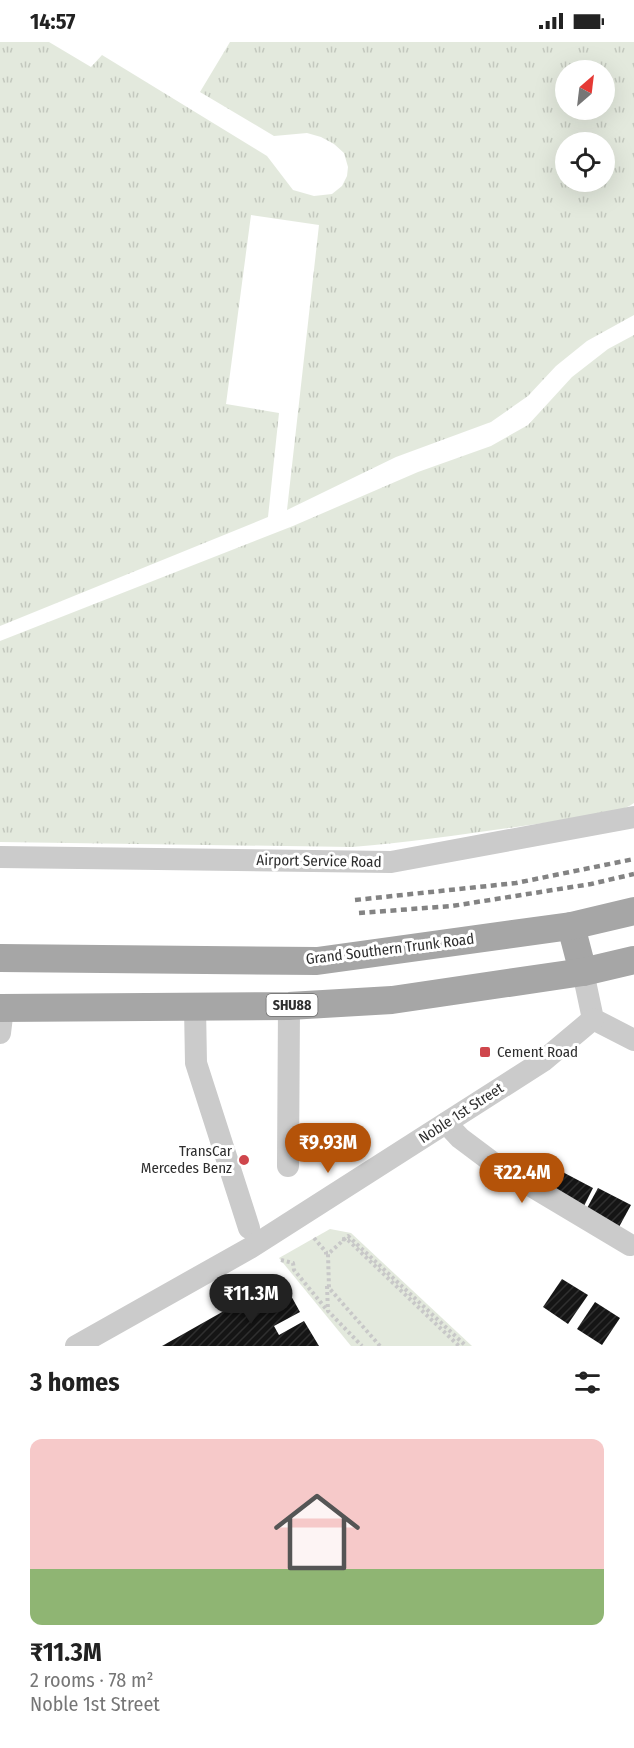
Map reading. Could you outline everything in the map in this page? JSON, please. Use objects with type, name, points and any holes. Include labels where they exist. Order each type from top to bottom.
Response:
[{"type":"main road","name":"Grand Southern Trunk Road","points":[[0,958],[317,961],[571,926],[634,911]]},
{"type":"main road","points":[[571,926],[583,972]]},
{"type":"main road","name":"SHU88","points":[[1,1016],[195,1006],[289,1006],[392,1000],[583,972],[634,960]]},
{"type":"main road","points":[[317,961],[327,1004]]},
{"type":"street","name":"Airport Service Road","points":[[0,857],[391,862],[634,817]]},
{"type":"street","points":[[583,972],[593,1019],[634,1041]]},
{"type":"street","points":[[195,1006],[196,1063],[249,1228]]},
{"type":"street","points":[[288,1166],[289,1006]]},
{"type":"street","name":"Noble 1st Street","points":[[76,1346],[104,1339],[250,1248],[543,1061],[593,1019]]},
{"type":"street","points":[[446,1123],[460,1138],[496,1165],[630,1245]]},
{"type":"path","points":[[326,1252],[341,1239],[350,1237],[466,1346]]},
{"type":"path","points":[[314,1238],[326,1252],[328,1311]]},
{"type":"path","points":[[344,1239],[328,1254],[329,1288],[380,1346]]},
{"type":"path","points":[[344,1239],[348,1240],[459,1346]]},
{"type":"path","points":[[281,1260],[293,1263],[294,1270],[328,1311],[362,1346]]},
{"type":"green space","points":[[0,42],[49,42],[91,67],[102,55],[267,156],[293,190],[314,196],[332,194],[342,186],[348,167],[344,153],[334,144],[307,133],[274,136],[200,92],[230,42],[634,42],[634,315],[587,341],[556,366],[528,396],[491,422],[396,457],[287,510],[319,225],[251,215],[226,404],[279,413],[268,517],[0,626]]},
{"type":"green space","points":[[634,335],[634,803],[626,808],[591,817],[424,840],[352,847],[0,842],[0,641],[293,526],[418,472],[491,446],[528,425],[572,377],[608,349]]},
{"type":"green space","points":[[330,1229],[351,1233],[472,1346],[351,1346],[279,1258]]},
{"type":"building","points":[[545,1156],[556,1162],[545,1185],[555,1168],[593,1188],[583,1208],[532,1183]]},
{"type":"building","points":[[598,1188],[631,1205],[619,1227],[586,1210]]},
{"type":"building","points":[[562,1279],[588,1295],[568,1324],[543,1307]]},
{"type":"building","points":[[284,1283],[300,1312],[274,1326],[279,1335],[304,1321],[319,1346],[162,1346],[254,1294],[257,1299]]},
{"type":"building","points":[[595,1302],[620,1318],[602,1345],[577,1329]]},
{"type":"railway","points":[[355,900],[516,883],[634,859]]},
{"type":"railway","points":[[359,913],[452,906],[591,884],[634,874]]},
{"type":"place","name":"Cement Road","points":[[485,1052]]},
{"type":"place","name":"TransCar Mercedes Benz","points":[[244,1160]]}]
